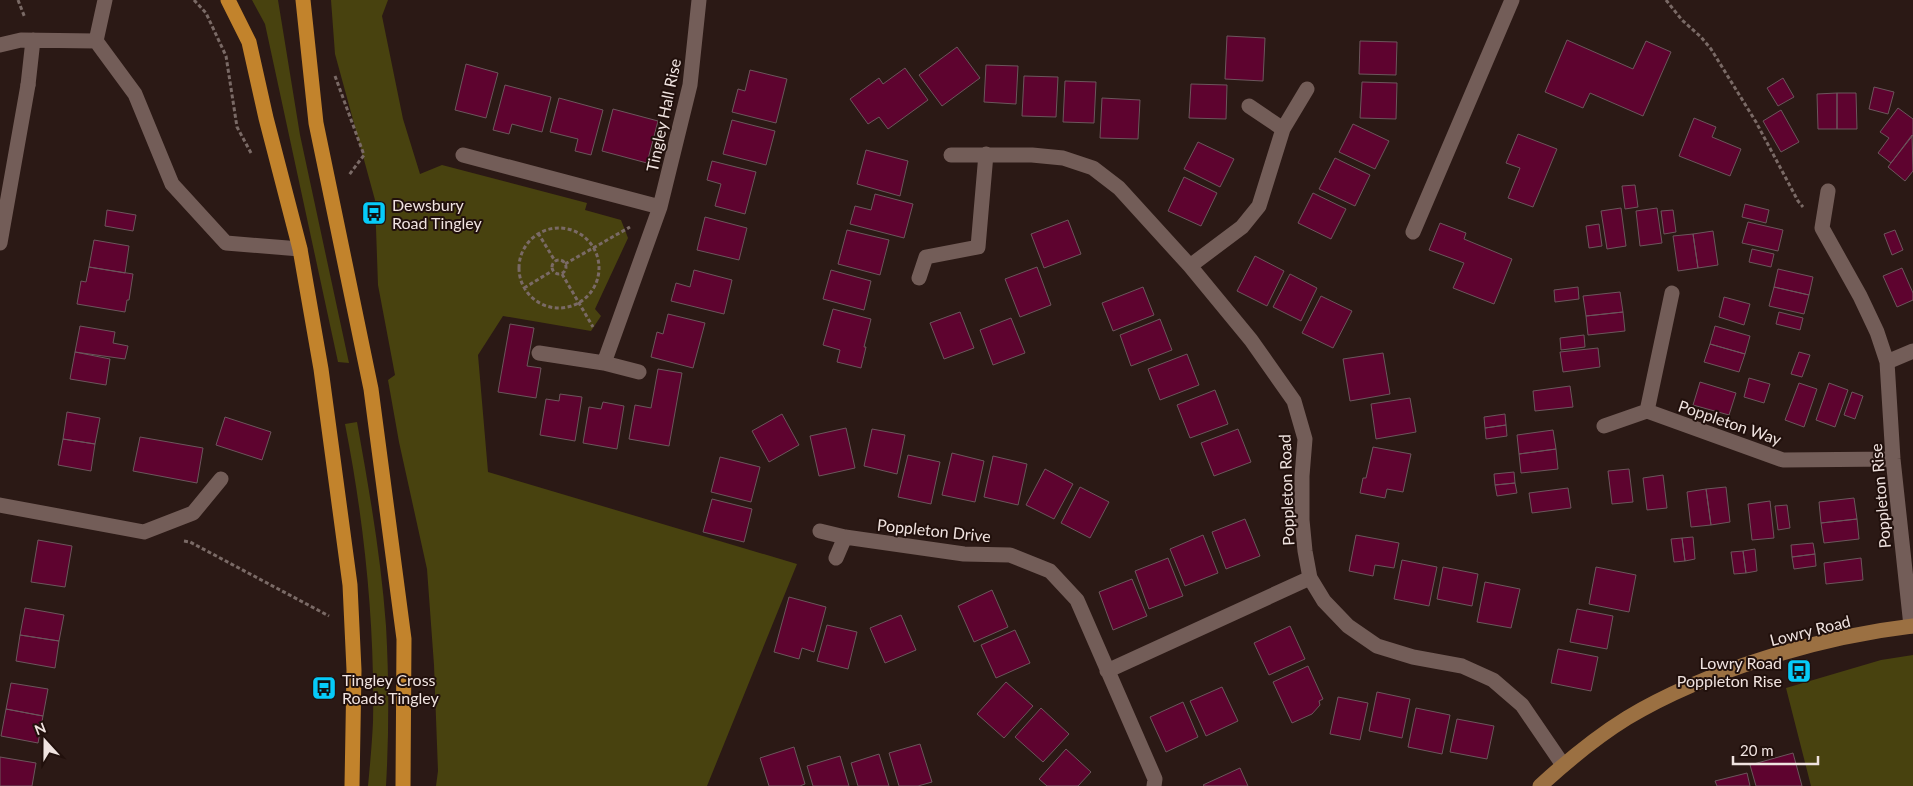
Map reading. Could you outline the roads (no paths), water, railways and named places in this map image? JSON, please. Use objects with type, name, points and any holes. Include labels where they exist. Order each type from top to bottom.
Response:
[{"type":"main road","points":[[228,0],[249,42],[266,118],[300,249],[329,425],[350,586],[353,628],[352,786]]},
{"type":"main road","points":[[303,0],[316,123],[371,389],[404,638],[403,786]]},
{"type":"street","points":[[105,0],[96,41],[135,94],[172,184],[226,243],[300,249]]},
{"type":"street","name":"Tingley Hall Rise","points":[[606,358],[659,208],[690,85],[699,0]]},
{"type":"street","points":[[1413,232],[1512,0]]},
{"type":"street","points":[[0,45],[21,40],[96,41]]},
{"type":"street","points":[[0,243],[28,85],[33,40]]},
{"type":"street","points":[[1190,266],[1242,227],[1260,206],[1283,129],[1308,89]]},
{"type":"street","points":[[1249,106],[1283,129]]},
{"type":"street","points":[[919,278],[926,257],[978,247],[986,154]]},
{"type":"street","points":[[463,155],[659,208]]},
{"type":"street","name":"Poppleton Road","points":[[951,155],[1032,155],[1063,158],[1093,168],[1119,188],[1190,266],[1250,340],[1294,401],[1305,439],[1302,476],[1302,520],[1310,578],[1324,601],[1348,626],[1377,646],[1413,657],[1462,666],[1493,680],[1522,705],[1563,765]]},
{"type":"street","name":"Poppleton Rise","points":[[1828,192],[1822,228],[1860,296],[1877,332],[1887,362],[1893,459],[1912,626]]},
{"type":"street","points":[[1604,426],[1647,411],[1672,293]]},
{"type":"street","points":[[1887,362],[1913,351]]},
{"type":"street","points":[[539,353],[606,358],[639,372]]},
{"type":"street","name":"Poppleton Way","points":[[1647,411],[1783,460],[1893,459]]},
{"type":"street","points":[[0,505],[144,532],[193,514],[221,479]]},
{"type":"street","name":"Poppleton Drive","points":[[820,532],[964,554],[1010,555],[1050,570],[1077,600],[1156,779],[1154,786]]},
{"type":"street","points":[[836,558],[845,537]]},
{"type":"street","points":[[1107,671],[1310,578]]},
{"type":"street","name":"Lowry Road","points":[[1540,786],[1563,765],[1626,719],[1697,683],[1776,655],[1850,636],[1912,626]]},
{"type":"place","name":"Dewsbury Road Tingley","points":[[374,213]]},
{"type":"place","name":"Lowry Road Poppleton Rise","points":[[1799,671]]},
{"type":"place","name":"Tingley Cross Roads Tingley","points":[[324,688]]}]
